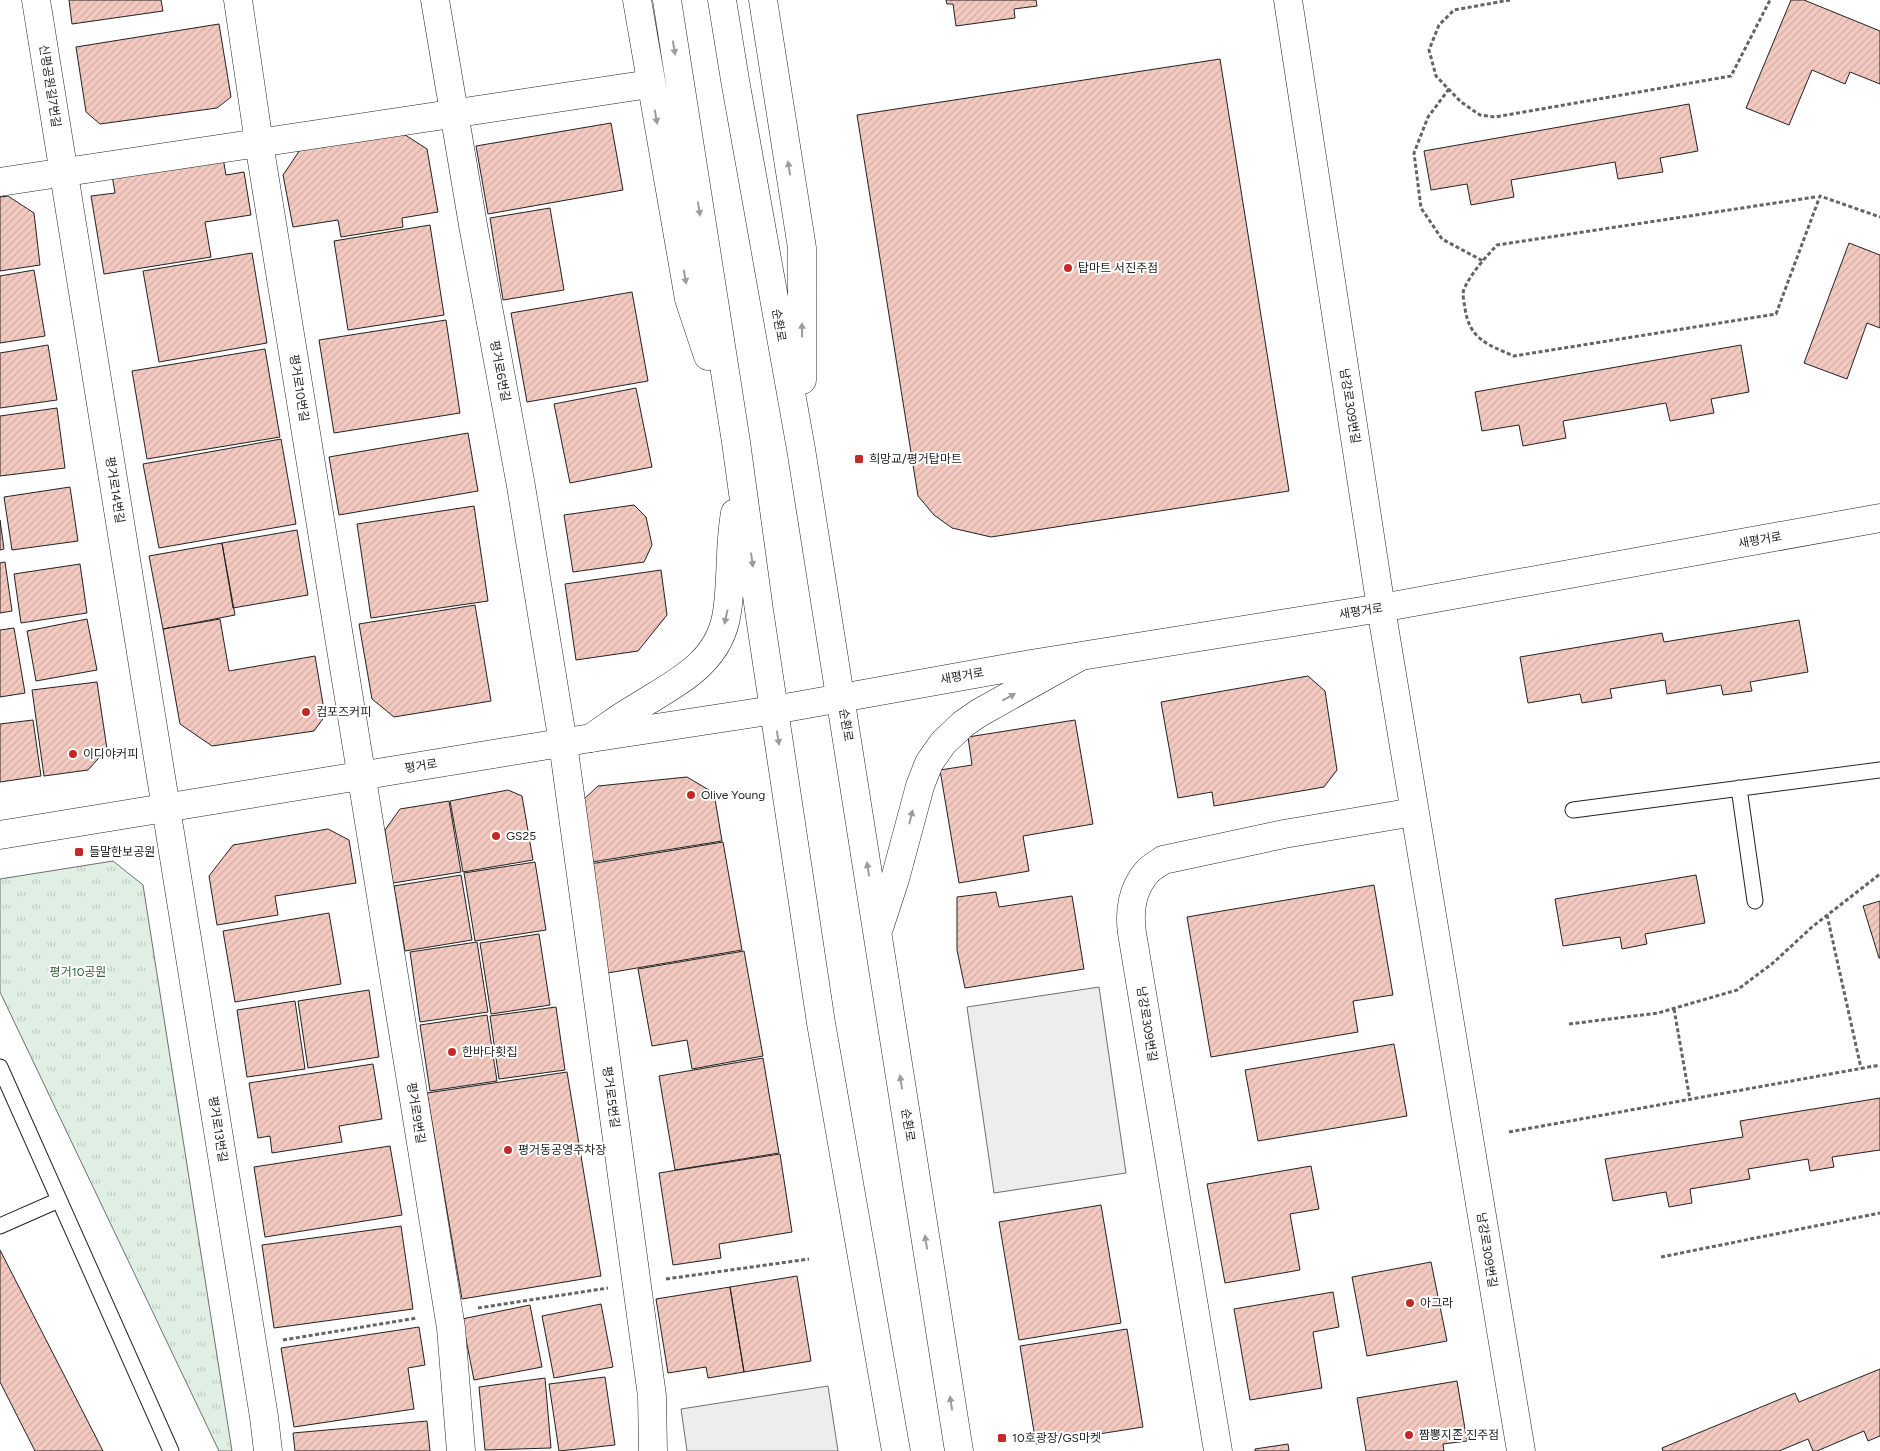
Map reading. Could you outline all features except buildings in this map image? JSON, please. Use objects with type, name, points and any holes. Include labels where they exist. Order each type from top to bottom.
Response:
[{"type":"street","name":"신평공원길7번길","points":[[36,0],[64,172]]},
{"type":"street","name":"평거로10번길","points":[[238,0],[259,143],[362,776]]},
{"type":"street","name":"평거로6번길","points":[[436,0],[473,225],[521,486],[563,743]]},
{"type":"street","points":[[637,0],[650,84],[689,299],[736,442]]},
{"type":"street","points":[[667,0],[736,442],[821,1022],[896,1451]]},
{"type":"street","name":"순환로","points":[[722,0],[802,448],[959,1451]]},
{"type":"street","points":[[764,0],[802,248],[802,448]]},
{"type":"street","name":"남강로309번길","points":[[1288,0],[1381,608],[1520,1451]]},
{"type":"street","points":[[0,182],[650,84]]},
{"type":"street","name":"평거로14번길","points":[[64,172],[166,808]]},
{"type":"street","points":[[591,738],[634,708],[684,679],[702,664],[722,633],[727,614],[733,525],[741,482]]},
{"type":"street","name":"새평거로","points":[[842,697],[1381,608],[1880,518]]},
{"type":"street","points":[[878,931],[895,879],[920,786],[930,763],[943,743],[963,724],[979,713],[1079,657]]},
{"type":"street","name":"평거로","points":[[0,835],[591,738],[774,710],[842,697]]},
{"type":"street","name":"평거로5번길","points":[[563,743],[652,1396],[653,1451]]},
{"type":"street","name":"평거로9번길","points":[[362,776],[448,1313],[461,1451]]},
{"type":"street","name":"평거로13번길","points":[[166,808],[253,1345],[268,1451]]},
{"type":"street","name":"남강로309번길","points":[[1218,1451],[1132,933],[1130,918],[1132,902],[1138,886],[1148,870],[1163,860],[1284,834],[1414,812]]},
{"type":"lane","points":[[1573,810],[1880,770]]},
{"type":"lane","points":[[1739,788],[1755,901]]},
{"type":"lane","points":[[0,1067],[171,1451]]},
{"type":"lane","points":[[0,1226],[59,1200]]},
{"type":"path","points":[[1510,0],[1454,10],[1439,26],[1430,50],[1436,76],[1460,102],[1480,115],[1495,118],[1731,76],[1770,0]]},
{"type":"path","points":[[1449,89],[1428,117],[1414,153],[1421,208],[1442,239],[1483,261]]},
{"type":"path","points":[[1815,197],[1497,245],[1483,261],[1463,291],[1467,322],[1478,338],[1492,347],[1514,356],[1776,314],[1820,196],[1880,217]]},
{"type":"path","points":[[1569,1024],[1658,1014],[1737,990],[1773,963],[1827,915],[1880,874]]},
{"type":"path","points":[[1827,915],[1861,1068]]},
{"type":"path","points":[[1674,1009],[1690,1100]]},
{"type":"path","points":[[1509,1132],[1880,1065]]},
{"type":"path","points":[[1661,1257],[1880,1213]]},
{"type":"path","points":[[253,1345],[637,1283],[809,1259]]},
{"type":"green space","name":"평거10공원","points":[[113,861],[143,885],[232,1451],[219,1451],[0,992],[0,879]]},
{"type":"shaded area","points":[[1099,987],[1126,1173],[994,1193],[967,1007]]},
{"type":"shaded area","points":[[828,1386],[838,1451],[687,1451],[681,1409]]},
{"type":"place","name":"탑마트 서진주점","points":[[1068,268]]},
{"type":"place","name":"희망교/평거탑마트","points":[[859,459]]},
{"type":"place","name":"컴포즈커피","points":[[306,712]]},
{"type":"place","name":"이디야커피","points":[[73,754]]},
{"type":"place","name":"Olive Young","points":[[691,795]]},
{"type":"place","name":"GS25","points":[[496,836]]},
{"type":"place","name":"들말한보공원","points":[[79,852]]},
{"type":"place","name":"한바다횟집","points":[[452,1052]]},
{"type":"place","name":"평거동공영주차장","points":[[508,1150]]},
{"type":"place","name":"아그라","points":[[1410,1303]]},
{"type":"place","name":"짬뽕지존 진주점","points":[[1409,1435]]},
{"type":"place","name":"10호광장/GS마켓","points":[[1002,1438]]}]
